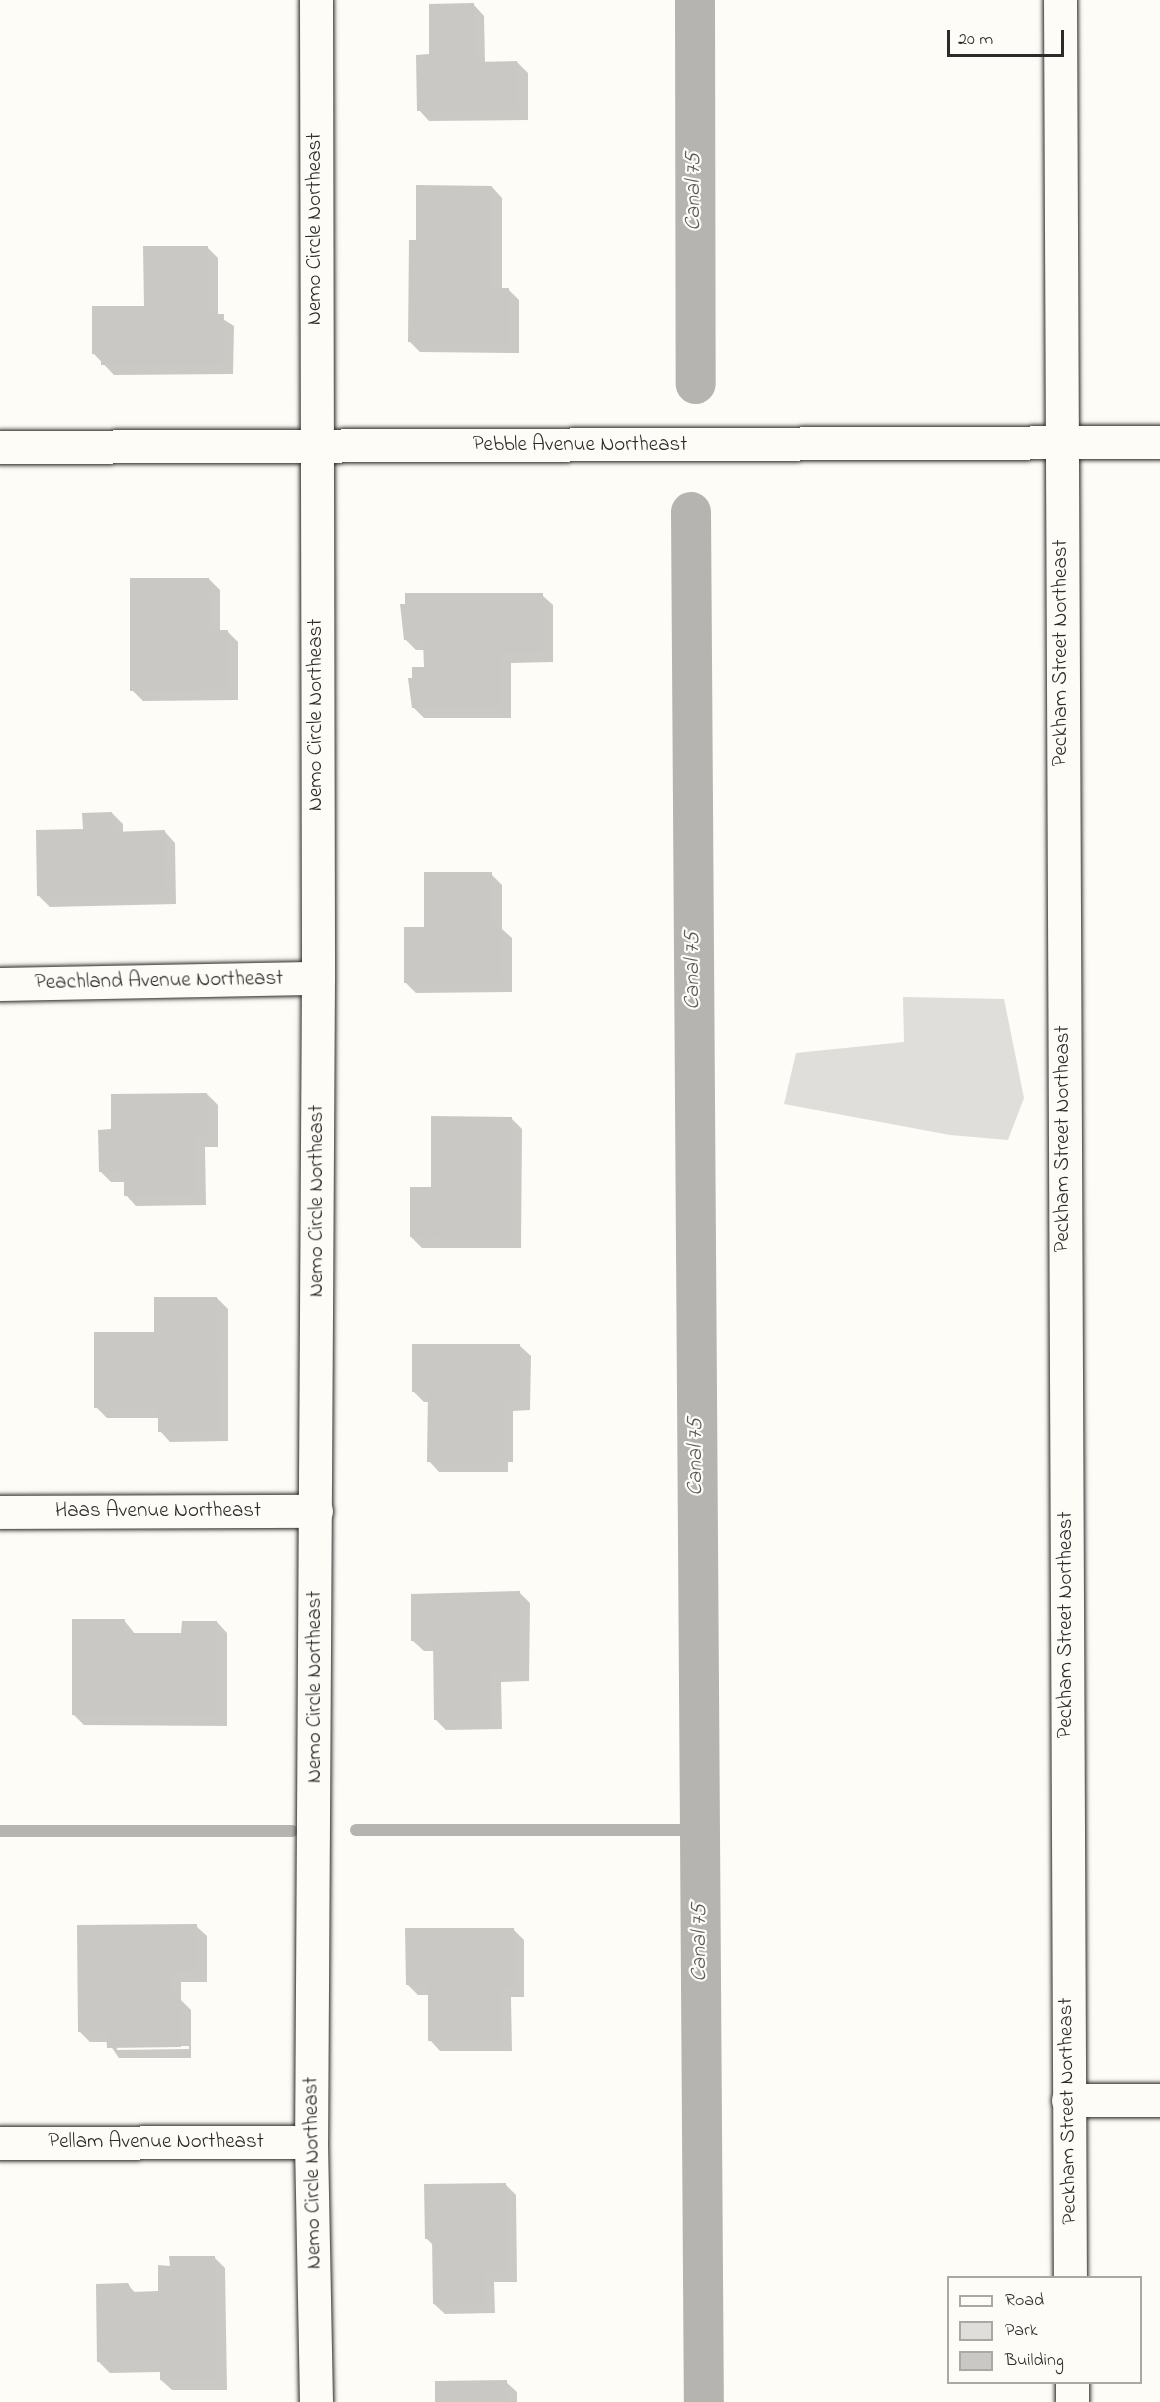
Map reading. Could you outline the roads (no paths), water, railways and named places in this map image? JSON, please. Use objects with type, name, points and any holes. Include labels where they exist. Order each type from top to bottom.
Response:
[{"type":"street","name":"Nemo Circle Northeast","points":[[316,0],[314,446],[318,978],[311,2142],[316,2402]]},
{"type":"street","name":"Peckham Street Northeast","points":[[1060,0],[1060,442],[1070,2276]]},
{"type":"street","name":"Pebble Avenue Northeast","points":[[0,447],[1160,442]]},
{"type":"street","name":"Peachland Avenue Northeast","points":[[0,984],[318,978]]},
{"type":"street","name":"Haas Avenue Northeast","points":[[0,1512],[316,1511]]},
{"type":"street","points":[[1068,2100],[1160,2100]]},
{"type":"street","name":"Pellam Avenue Northeast","points":[[0,2143],[311,2142]]},
{"type":"street","points":[[1072,2384],[1072,2402]]},
{"type":"waterway","name":"Canal 75","points":[[695,0],[696,384]]},
{"type":"waterway","name":"Canal 75","points":[[691,512],[704,2402]]},
{"type":"waterway","points":[[356,1830],[700,1830]]},
{"type":"waterway","points":[[0,1831],[292,1831]]}]
